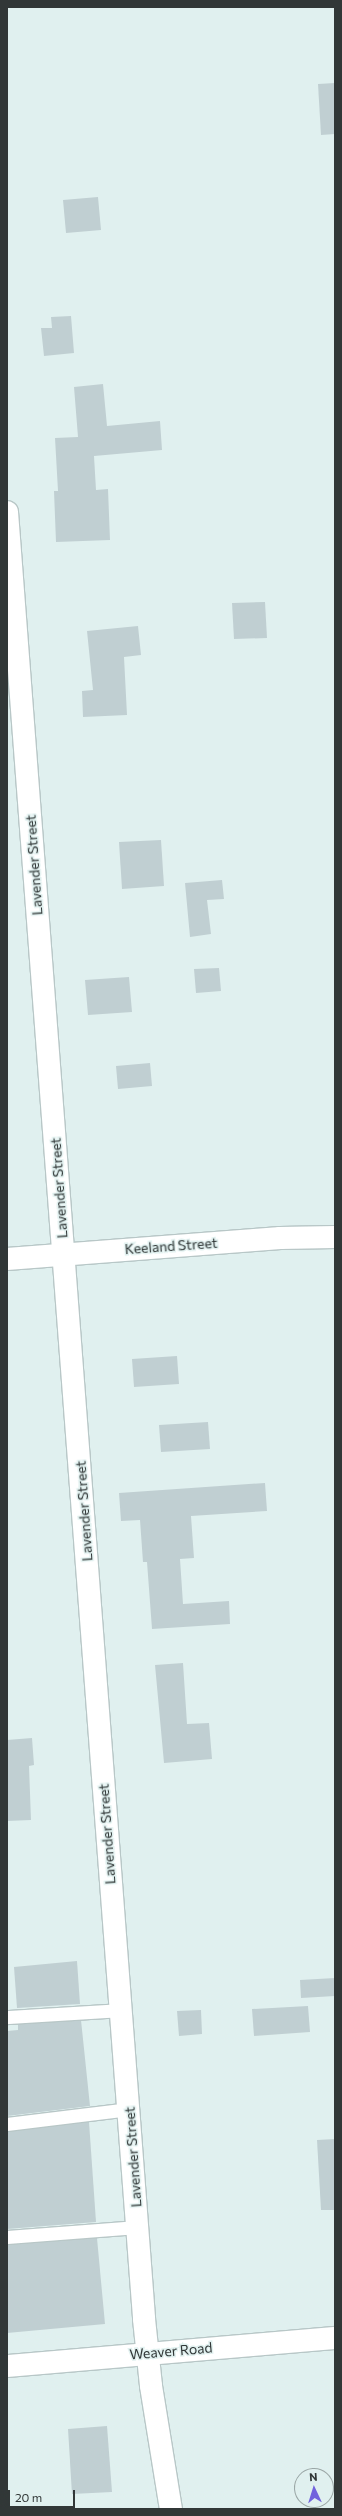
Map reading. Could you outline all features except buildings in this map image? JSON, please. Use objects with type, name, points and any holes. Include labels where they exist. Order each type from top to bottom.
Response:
[{"type":"street","name":"Lavender Street","points":[[7,512],[65,1254],[120,2010],[148,2353],[171,2509]]},
{"type":"street","name":"Keeland Street","points":[[7,1259],[280,1238],[335,1237]]},
{"type":"street","name":"Weaver Road","points":[[7,2366],[335,2338]]},
{"type":"lane","points":[[7,2018],[120,2010]]},
{"type":"lane","points":[[7,2124],[129,2109]]},
{"type":"lane","points":[[7,2237],[138,2228]]}]
